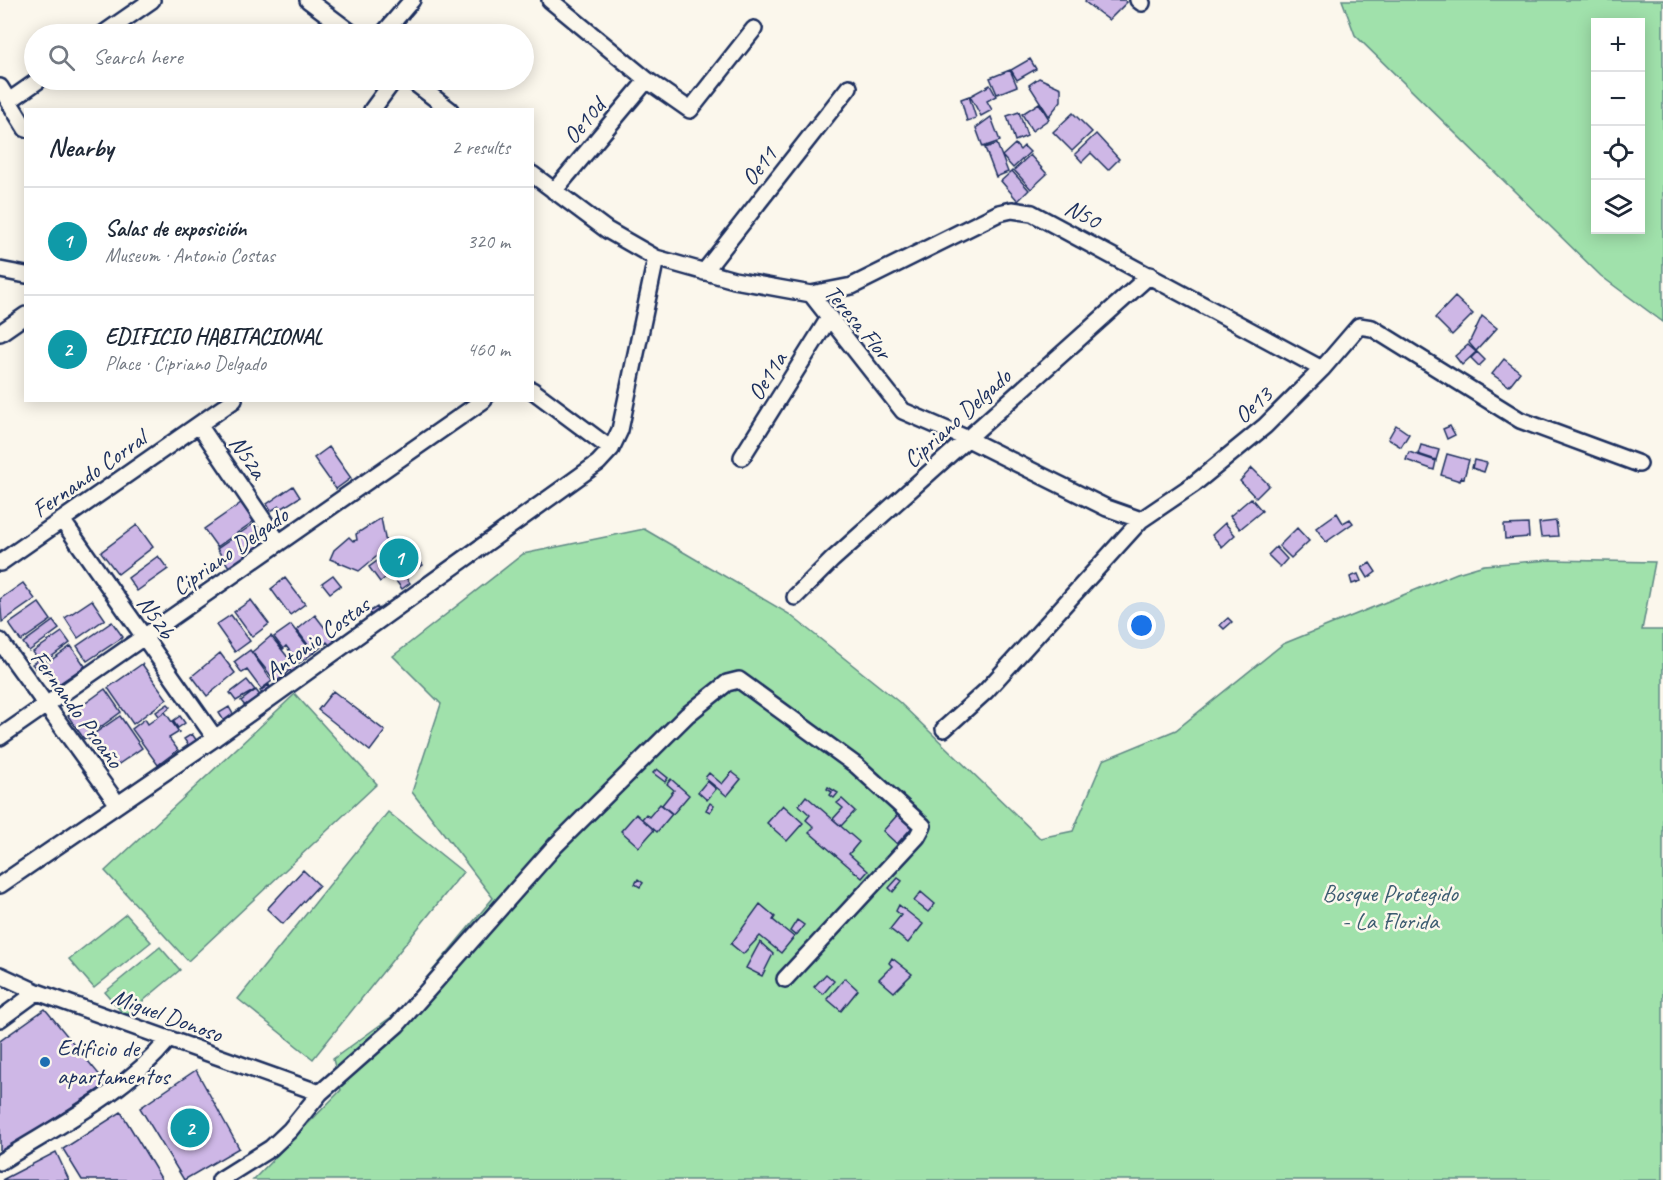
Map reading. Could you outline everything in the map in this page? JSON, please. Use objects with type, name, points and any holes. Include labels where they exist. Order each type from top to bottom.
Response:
[{"type":"street","points":[[117,24],[152,0]]},
{"type":"street","points":[[308,0],[340,24]]},
{"type":"street","points":[[391,24],[412,0]]},
{"type":"street","points":[[550,0],[648,80],[690,110],[754,29]]},
{"type":"street","name":"Oe10d","points":[[554,191],[648,80]]},
{"type":"street","points":[[0,87],[24,126]]},
{"type":"street","name":"Oe11","points":[[704,272],[849,87]]},
{"type":"street","points":[[9,101],[25,90]]},
{"type":"street","points":[[373,108],[387,90]]},
{"type":"street","points":[[424,90],[447,108]]},
{"type":"street","name":"Teresa Flor","points":[[534,179],[608,230],[656,258],[704,272],[812,294],[903,411],[968,439],[1107,508],[1141,520]]},
{"type":"street","name":"N50","points":[[812,294],[852,286],[999,213],[1012,210],[1032,213],[1056,224],[1322,369]]},
{"type":"street","name":"Antonio Costas","points":[[0,885],[215,738],[592,468],[611,449],[620,430],[656,258]]},
{"type":"street","points":[[0,270],[24,275]]},
{"type":"street","name":"Cipriano Delgado","points":[[795,597],[832,560],[1150,275]]},
{"type":"street","points":[[0,333],[24,316]]},
{"type":"street","name":"Oe11a","points":[[742,457],[829,318]]},
{"type":"street","name":"Oe13","points":[[944,729],[986,691],[1141,520],[1194,484],[1265,426],[1322,369],[1355,328],[1367,326],[1520,420],[1640,464]]},
{"type":"street","points":[[534,391],[611,449]]},
{"type":"street","name":"Fernando Corral","points":[[0,563],[231,402]]},
{"type":"street","name":"Cipriano Delgado","points":[[0,736],[143,639],[481,402]]},
{"type":"street","name":"N52a","points":[[199,425],[279,543]]},
{"type":"street","name":"N52b","points":[[63,520],[143,639],[215,738]]},
{"type":"street","name":"Fernando Proaño","points":[[0,641],[117,803]]},
{"type":"street","points":[[220,1180],[271,1148],[320,1093],[397,1025],[555,846],[687,715],[727,683],[739,680],[857,766],[923,826],[917,837],[785,979]]},
{"type":"street","name":"Miguel Donoso","points":[[0,975],[37,992],[320,1093]]},
{"type":"street","points":[[0,1019],[37,992]]},
{"type":"street","points":[[0,1162],[115,1089],[155,1057],[169,1039]]},
{"type":"green space","points":[[1342,0],[1663,0],[1663,322],[1601,276],[1355,35]]},
{"type":"green space","name":"Bosque Protegido - La Florida","points":[[644,529],[789,614],[899,702],[1040,838],[1073,831],[1103,760],[1176,730],[1283,644],[1457,573],[1484,565],[1550,560],[1655,562],[1642,630],[1663,630],[1663,1180],[253,1180],[341,1090],[333,1059],[398,1012],[493,898],[412,792],[441,704],[393,656],[523,554]]},
{"type":"green space","points":[[295,694],[377,784],[188,961],[105,871]]},
{"type":"green space","points":[[388,812],[463,872],[313,1059],[238,999]]},
{"type":"green space","points":[[126,914],[151,942],[94,988],[69,959]]},
{"type":"green space","points":[[160,947],[180,970],[125,1016],[105,992]]},
{"type":"building","points":[[1086,0],[1124,0],[1127,2],[1109,20],[1085,2]]},
{"type":"building","points":[[1030,59],[1036,69],[1017,80],[1011,70]]},
{"type":"building","points":[[1010,70],[1017,86],[997,94],[990,78]]},
{"type":"building","points":[[1039,78],[1061,88],[1061,101],[1049,116],[1029,85]]},
{"type":"building","points":[[990,85],[996,96],[987,101],[992,110],[981,116],[970,96]]},
{"type":"building","points":[[969,96],[976,118],[967,121],[961,99]]},
{"type":"building","points":[[1039,103],[1049,119],[1032,131],[1022,114]]},
{"type":"building","points":[[1019,112],[1027,136],[1015,141],[1007,116]]},
{"type":"building","points":[[1073,113],[1092,132],[1072,151],[1053,132]]},
{"type":"building","points":[[991,117],[1000,141],[983,147],[976,128]]},
{"type":"building","points":[[1096,134],[1119,159],[1108,170],[1091,153],[1082,162],[1075,154]]},
{"type":"building","points":[[997,144],[1008,172],[996,177],[985,148]]},
{"type":"building","points":[[1015,144],[1020,150],[1024,146],[1030,152],[1013,168],[1002,156]]},
{"type":"building","points":[[1030,155],[1047,174],[1031,189],[1014,170]]},
{"type":"building","points":[[1012,171],[1029,190],[1018,201],[1001,181]]},
{"type":"building","points":[[1455,297],[1473,314],[1452,335],[1435,318]]},
{"type":"building","points":[[1482,316],[1497,328],[1476,351],[1469,343]]},
{"type":"building","points":[[1468,345],[1476,352],[1462,365],[1455,356]]},
{"type":"building","points":[[1477,352],[1485,360],[1479,366],[1471,358]]},
{"type":"building","points":[[1504,359],[1520,372],[1509,386],[1492,374]]},
{"type":"building","points":[[1396,425],[1409,434],[1401,447],[1388,439]]},
{"type":"building","points":[[1450,426],[1455,435],[1447,439],[1443,429]]},
{"type":"building","points":[[1421,445],[1439,450],[1436,460],[1418,454]]},
{"type":"building","points":[[329,447],[351,478],[336,489],[314,458]]},
{"type":"building","points":[[1409,452],[1436,461],[1434,470],[1406,460]]},
{"type":"building","points":[[1447,454],[1469,460],[1464,478],[1461,477],[1460,481],[1441,475]]},
{"type":"building","points":[[1474,460],[1487,463],[1484,472],[1472,468]]},
{"type":"building","points":[[1252,468],[1269,485],[1256,498],[1240,481]]},
{"type":"building","points":[[293,486],[300,497],[281,509],[279,506],[271,511],[267,504]]},
{"type":"building","points":[[1251,498],[1262,511],[1240,529],[1230,516]]},
{"type":"building","points":[[241,503],[254,521],[217,547],[204,529]]},
{"type":"building","points":[[1337,513],[1343,523],[1350,519],[1353,523],[1326,542],[1316,528]]},
{"type":"building","points":[[381,518],[387,548],[359,571],[330,559],[334,550],[349,537],[353,541],[357,540],[356,534]]},
{"type":"building","points":[[1556,521],[1558,536],[1541,537],[1539,523]]},
{"type":"building","points":[[255,523],[269,544],[231,570],[217,549]]},
{"type":"building","points":[[1225,523],[1235,535],[1222,547],[1212,535]]},
{"type":"building","points":[[1528,524],[1529,537],[1505,539],[1504,525]]},
{"type":"building","points":[[137,525],[153,547],[118,574],[101,552]]},
{"type":"building","points":[[1297,528],[1309,541],[1291,558],[1279,546]]},
{"type":"building","points":[[405,541],[423,565],[407,576],[400,567],[380,582],[369,567]]},
{"type":"building","points":[[1276,547],[1287,559],[1280,567],[1268,555]]},
{"type":"building","points":[[158,556],[168,569],[137,591],[128,578]]},
{"type":"building","points":[[1370,563],[1376,572],[1368,578],[1362,568]]},
{"type":"building","points":[[1358,574],[1361,581],[1352,584],[1350,577]]},
{"type":"building","points":[[333,575],[341,585],[330,593],[322,583]]},
{"type":"building","points":[[404,575],[410,583],[402,589],[396,581]]},
{"type":"building","points":[[285,578],[305,604],[290,615],[271,589]]},
{"type":"building","points":[[23,583],[35,599],[2,622],[0,599]]},
{"type":"building","points":[[92,600],[105,619],[78,638],[65,618]]},
{"type":"building","points":[[251,600],[269,624],[252,637],[234,612]]},
{"type":"building","points":[[39,603],[51,620],[21,641],[9,624]]},
{"type":"building","points":[[377,607],[382,614],[374,619],[369,612]]},
{"type":"building","points":[[231,615],[250,641],[235,652],[216,625]]},
{"type":"building","points":[[315,615],[338,645],[333,649],[327,642],[314,653],[297,630]]},
{"type":"building","points":[[1228,618],[1232,622],[1224,629],[1220,625]]},
{"type":"building","points":[[53,621],[59,629],[29,651],[23,643]]},
{"type":"building","points":[[112,622],[123,637],[87,661],[77,646]]},
{"type":"building","points":[[291,625],[313,653],[299,663],[286,646],[283,649],[274,637]]},
{"type":"building","points":[[62,632],[70,643],[36,668],[32,664],[38,660],[33,652]]},
{"type":"building","points":[[271,636],[297,669],[292,673],[290,670],[276,682],[252,652]]},
{"type":"building","points":[[71,646],[85,666],[57,685],[43,666]]},
{"type":"building","points":[[250,650],[272,681],[261,689],[247,670],[242,673],[234,662]]},
{"type":"building","points":[[220,653],[235,673],[207,696],[192,676]]},
{"type":"building","points":[[142,664],[167,699],[133,724],[108,688]]},
{"type":"building","points":[[247,680],[255,690],[236,701],[230,693]]},
{"type":"building","points":[[269,685],[272,690],[263,695],[260,691]]},
{"type":"building","points":[[105,689],[121,712],[84,739],[68,716]]},
{"type":"building","points":[[256,690],[261,697],[246,707],[241,701]]},
{"type":"building","points":[[333,691],[385,731],[370,751],[318,710]]},
{"type":"building","points":[[168,704],[171,707],[159,716],[156,712]]},
{"type":"building","points":[[229,707],[234,716],[224,721],[219,713]]},
{"type":"building","points":[[165,712],[179,732],[169,738],[178,750],[158,765],[132,729],[145,719],[148,724]]},
{"type":"building","points":[[120,716],[142,748],[110,770],[88,738]]},
{"type":"building","points":[[180,716],[185,723],[178,728],[173,721]]},
{"type":"building","points":[[192,734],[197,741],[189,746],[184,739]]},
{"type":"building","points":[[657,769],[668,778],[665,782],[653,773]]},
{"type":"building","points":[[732,772],[741,779],[727,796],[705,778],[709,773],[722,784]]},
{"type":"building","points":[[671,779],[689,795],[673,814],[662,805],[674,790],[667,784]]},
{"type":"building","points":[[707,781],[716,789],[707,800],[698,792]]},
{"type":"building","points":[[828,787],[838,793],[834,798],[830,795],[832,792],[827,789]]},
{"type":"building","points":[[806,796],[859,842],[849,854],[868,871],[862,878],[809,832],[814,827],[806,820],[810,815],[799,805]]},
{"type":"building","points":[[842,799],[855,811],[841,826],[833,819],[843,808],[837,803]]},
{"type":"building","points":[[710,803],[714,806],[710,812],[706,810]]},
{"type":"building","points":[[660,804],[672,814],[657,832],[642,819],[646,814],[649,817]]},
{"type":"building","points":[[783,805],[803,823],[787,841],[767,823]]},
{"type":"building","points":[[901,811],[915,824],[897,844],[883,831]]},
{"type":"building","points":[[636,814],[654,830],[639,847],[621,831]]},
{"type":"building","points":[[303,870],[319,885],[283,924],[267,909]]},
{"type":"building","points":[[898,878],[902,881],[893,892],[889,888]]},
{"type":"building","points":[[638,879],[643,883],[640,887],[635,884]]},
{"type":"building","points":[[921,892],[935,904],[928,912],[914,901]]},
{"type":"building","points":[[760,904],[775,917],[773,920],[794,937],[781,953],[760,936],[743,954],[731,944]]},
{"type":"building","points":[[899,905],[923,924],[908,943],[890,929],[901,915],[896,911]]},
{"type":"building","points":[[797,920],[804,925],[796,936],[790,931]]},
{"type":"building","points":[[760,942],[773,954],[762,976],[746,968]]},
{"type":"building","points":[[892,958],[912,974],[894,992],[879,979],[892,966],[889,963]]},
{"type":"building","points":[[826,974],[834,981],[823,994],[814,987]]},
{"type":"building","points":[[845,978],[858,990],[841,1011],[827,999]]},
{"type":"building","name":"Edificio de apartamentos","points":[[45,1009],[107,1084],[0,1154],[0,1041]]},
{"type":"building","points":[[196,1070],[239,1148],[184,1180],[140,1108]]},
{"type":"building","name":"Edificio de apartamentos","points":[[121,1112],[162,1180],[82,1180],[63,1149]]},
{"type":"building","points":[[56,1152],[69,1180],[2,1180]]},
{"type":"place","name":"Salas de exposición","points":[[399,558]]},
{"type":"place","name":"Edificio de apartamentos","points":[[45,1062]]},
{"type":"place","name":"EDIFICIO HABITACIONAL","points":[[190,1128]]}]
